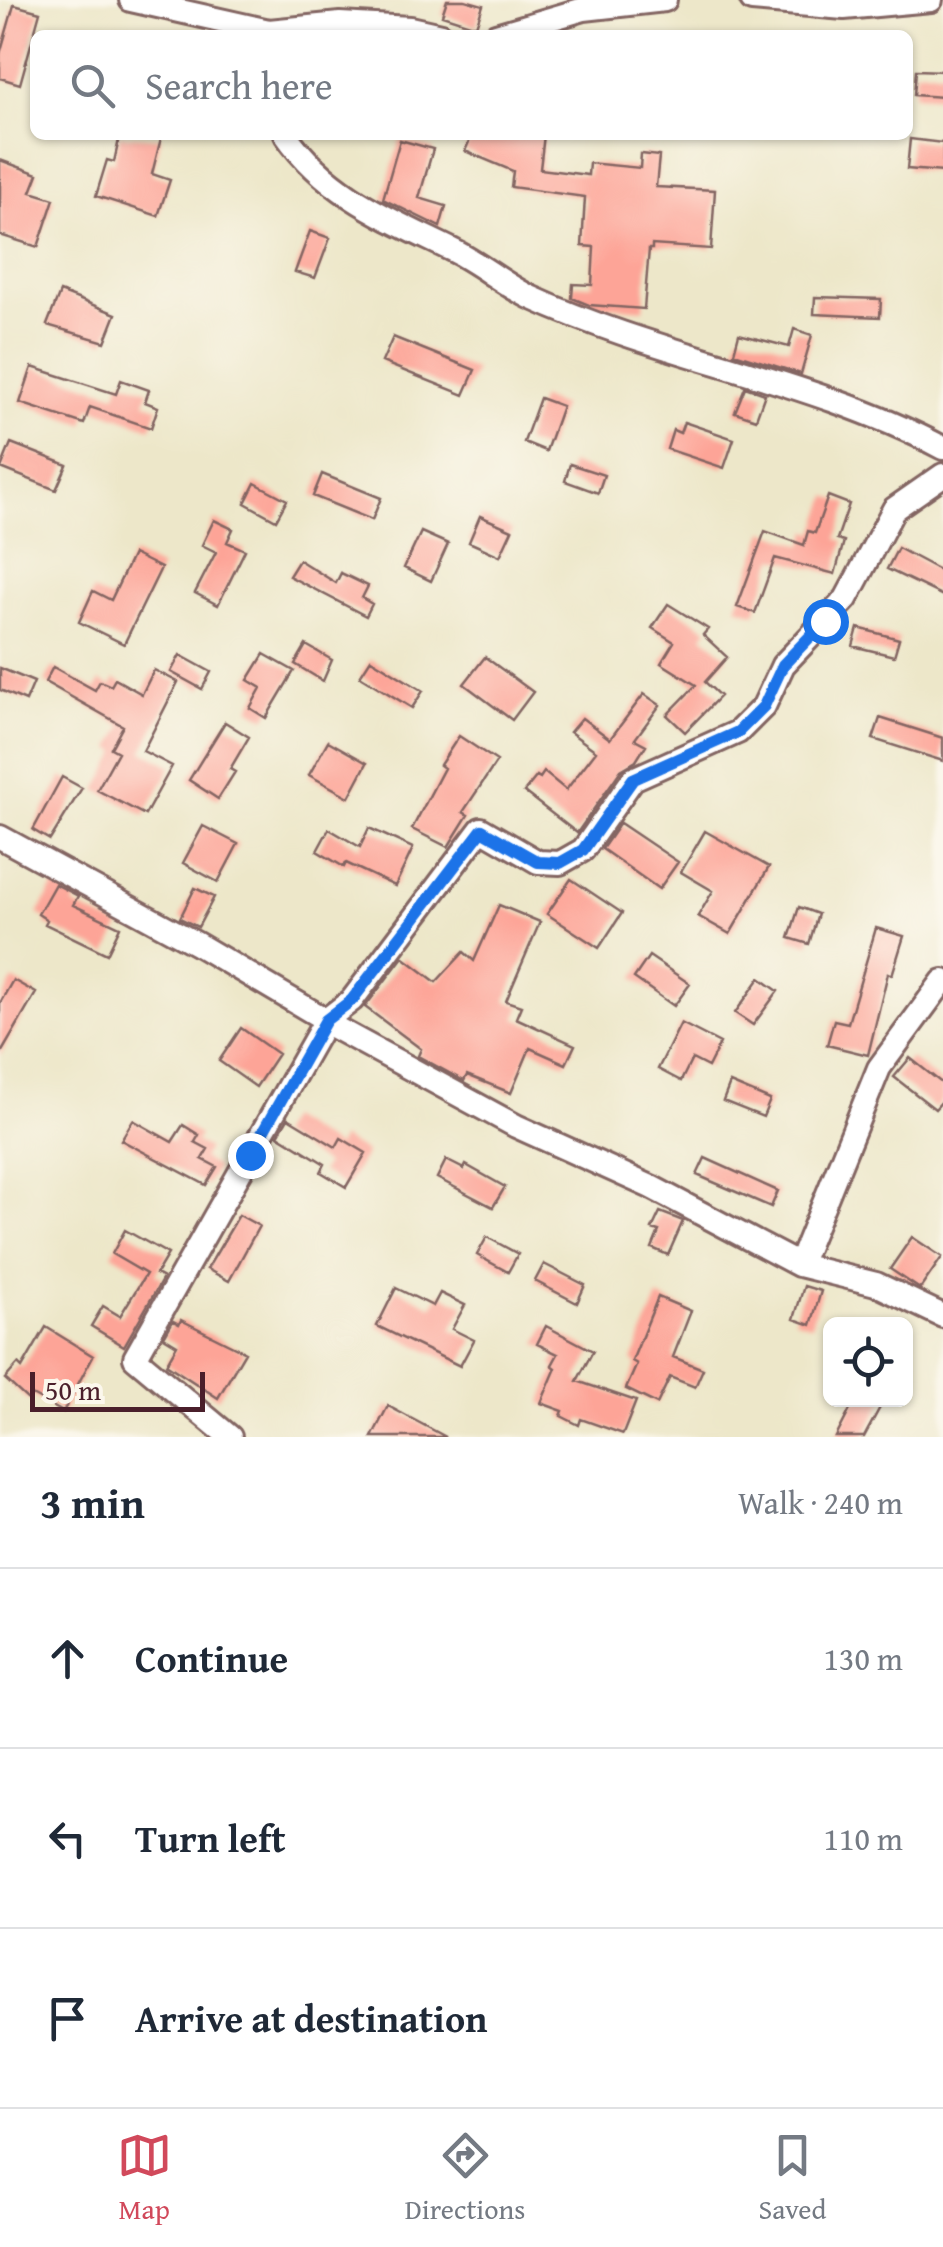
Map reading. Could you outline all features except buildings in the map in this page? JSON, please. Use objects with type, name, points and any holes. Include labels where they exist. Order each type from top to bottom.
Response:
[{"type":"street","points":[[131,0],[190,8],[260,30]]},
{"type":"street","points":[[520,30],[584,9],[665,0]]},
{"type":"street","points":[[752,0],[844,8],[932,0]]},
{"type":"street","points":[[293,30],[340,24],[419,30]]},
{"type":"street","points":[[289,140],[306,164],[336,188],[372,211],[468,258],[528,296],[708,361],[838,402],[902,426],[943,448]]},
{"type":"street","points":[[230,1437],[135,1358],[326,1020],[352,1000],[482,830],[538,862],[560,863],[583,850],[633,779],[738,732],[764,706],[783,665],[846,600],[894,509],[943,475]]},
{"type":"street","points":[[0,838],[197,944],[332,1026],[516,1126],[651,1186],[799,1265],[876,1284],[943,1316]]},
{"type":"street","points":[[799,1265],[879,1068],[943,982]]},
{"type":"route","points":[[250,1155],[326,1020],[352,1000],[482,830],[538,862],[560,863],[583,850],[633,779],[738,732],[764,706],[783,665],[825,621]]}]
